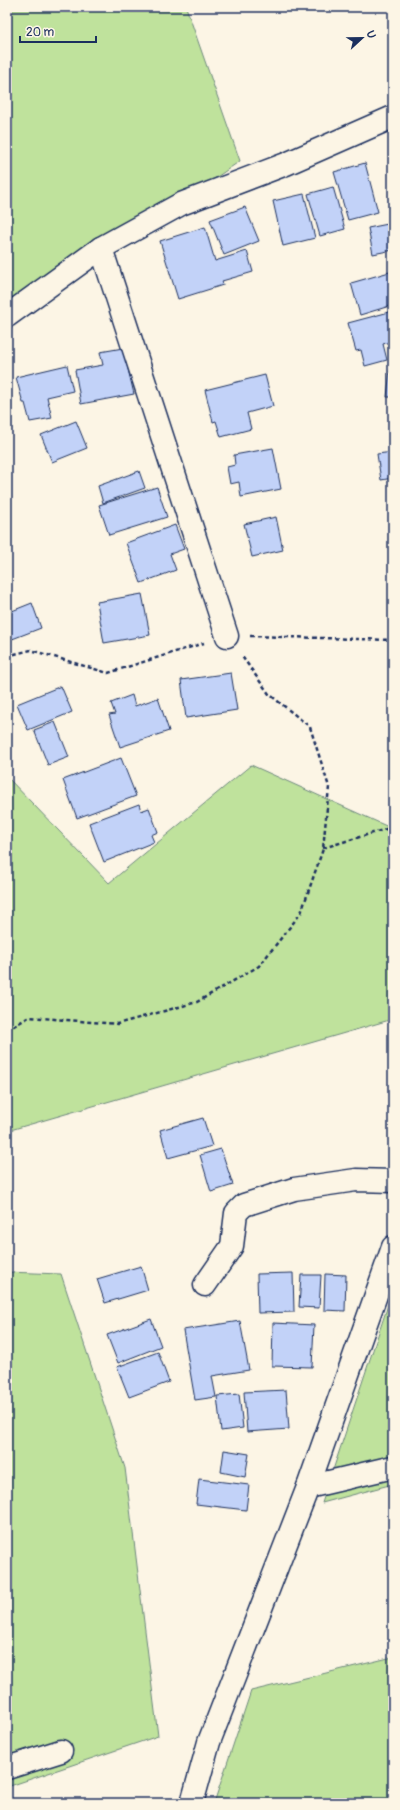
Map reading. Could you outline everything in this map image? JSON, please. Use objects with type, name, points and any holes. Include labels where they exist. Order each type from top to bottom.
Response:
[{"type":"street","points":[[7,316],[101,248],[181,204],[286,164],[393,117]]},
{"type":"street","points":[[101,248],[227,636]]},
{"type":"street","points":[[205,1286],[232,1246],[236,1213],[244,1205],[294,1189],[356,1180],[393,1181]]},
{"type":"street","points":[[192,1803],[209,1742],[308,1487],[393,1247]]},
{"type":"street","points":[[308,1487],[393,1467]]},
{"type":"street","points":[[7,1768],[61,1751]]},
{"type":"path","points":[[7,656],[31,650],[108,673],[227,636],[393,640]]},
{"type":"path","points":[[7,1030],[29,1017],[117,1024],[196,1002],[260,966],[302,913],[322,848],[329,787],[310,727],[269,694],[227,636]]},
{"type":"path","points":[[322,848],[393,827]]},
{"type":"green space","points":[[7,7],[186,7],[240,161],[7,322]]},
{"type":"green space","points":[[251,765],[393,829],[393,1019],[7,1131],[7,777],[109,883]]},
{"type":"green space","points":[[7,1272],[61,1274],[125,1468],[158,1736],[7,1787]]},
{"type":"green space","points":[[393,1290],[393,1484],[322,1503]]},
{"type":"green space","points":[[393,1657],[393,1803],[214,1803],[251,1691]]},
{"type":"building","points":[[365,163],[378,212],[348,220],[334,172]]},
{"type":"building","points":[[333,187],[345,229],[320,236],[308,194]]},
{"type":"building","points":[[304,194],[315,238],[283,246],[273,201]]},
{"type":"building","points":[[245,207],[259,241],[224,255],[210,220]]},
{"type":"building","points":[[393,223],[393,250],[373,254],[368,228]]},
{"type":"building","points":[[205,227],[215,261],[247,251],[253,272],[222,281],[223,285],[178,299],[160,241]]},
{"type":"building","points":[[393,271],[393,305],[360,315],[351,283]]},
{"type":"building","points":[[393,311],[393,341],[383,344],[387,360],[365,366],[361,350],[356,351],[348,323]]},
{"type":"building","points":[[123,348],[134,394],[81,404],[75,370],[103,365],[100,352]]},
{"type":"building","points":[[67,365],[73,391],[47,397],[52,418],[30,422],[16,377]]},
{"type":"building","points":[[390,370],[393,370],[393,397],[387,397]]},
{"type":"building","points":[[265,375],[273,406],[247,413],[251,429],[221,437],[216,421],[213,422],[205,390]]},
{"type":"building","points":[[76,421],[87,448],[52,462],[41,435]]},
{"type":"building","points":[[273,448],[281,489],[241,497],[239,482],[230,484],[227,467],[235,465],[234,455]]},
{"type":"building","points":[[393,452],[393,478],[381,480],[377,454]]},
{"type":"building","points":[[139,471],[145,488],[103,503],[98,486]]},
{"type":"building","points":[[157,487],[167,517],[109,535],[99,505]]},
{"type":"building","points":[[276,517],[283,550],[252,557],[244,524]]},
{"type":"building","points":[[175,525],[184,549],[170,554],[176,570],[141,583],[126,543]]},
{"type":"building","points":[[142,594],[150,635],[104,643],[97,602]]},
{"type":"building","points":[[32,603],[41,628],[7,641],[7,613]]},
{"type":"building","points":[[231,673],[237,710],[186,718],[181,680]]},
{"type":"building","points":[[61,686],[72,712],[28,730],[17,704]]},
{"type":"building","points":[[132,695],[135,706],[158,698],[169,731],[120,747],[109,715],[115,714],[111,703]]},
{"type":"building","points":[[55,722],[69,757],[48,765],[34,730]]},
{"type":"building","points":[[121,758],[136,796],[77,818],[63,780]]},
{"type":"building","points":[[139,804],[141,811],[149,808],[158,832],[151,835],[154,842],[104,862],[89,823]]},
{"type":"building","points":[[203,1118],[212,1146],[168,1158],[160,1130]]},
{"type":"building","points":[[221,1149],[233,1185],[211,1192],[200,1155]]},
{"type":"building","points":[[141,1266],[148,1290],[105,1303],[97,1279]]},
{"type":"building","points":[[293,1273],[294,1312],[258,1313],[257,1274]]},
{"type":"building","points":[[325,1274],[346,1275],[345,1311],[324,1310]]},
{"type":"building","points":[[301,1275],[321,1275],[319,1308],[299,1307]]},
{"type":"building","points":[[151,1319],[161,1346],[118,1363],[107,1335]]},
{"type":"building","points":[[240,1321],[249,1370],[212,1376],[216,1397],[195,1400],[183,1330]]},
{"type":"building","points":[[273,1323],[314,1325],[312,1367],[272,1366]]},
{"type":"building","points":[[158,1352],[169,1382],[129,1397],[117,1367]]},
{"type":"building","points":[[286,1390],[289,1429],[247,1432],[244,1392]]},
{"type":"building","points":[[239,1394],[243,1428],[221,1431],[217,1396]]},
{"type":"building","points":[[224,1450],[249,1454],[245,1477],[221,1472]]},
{"type":"building","points":[[199,1479],[249,1485],[246,1510],[196,1504]]}]
